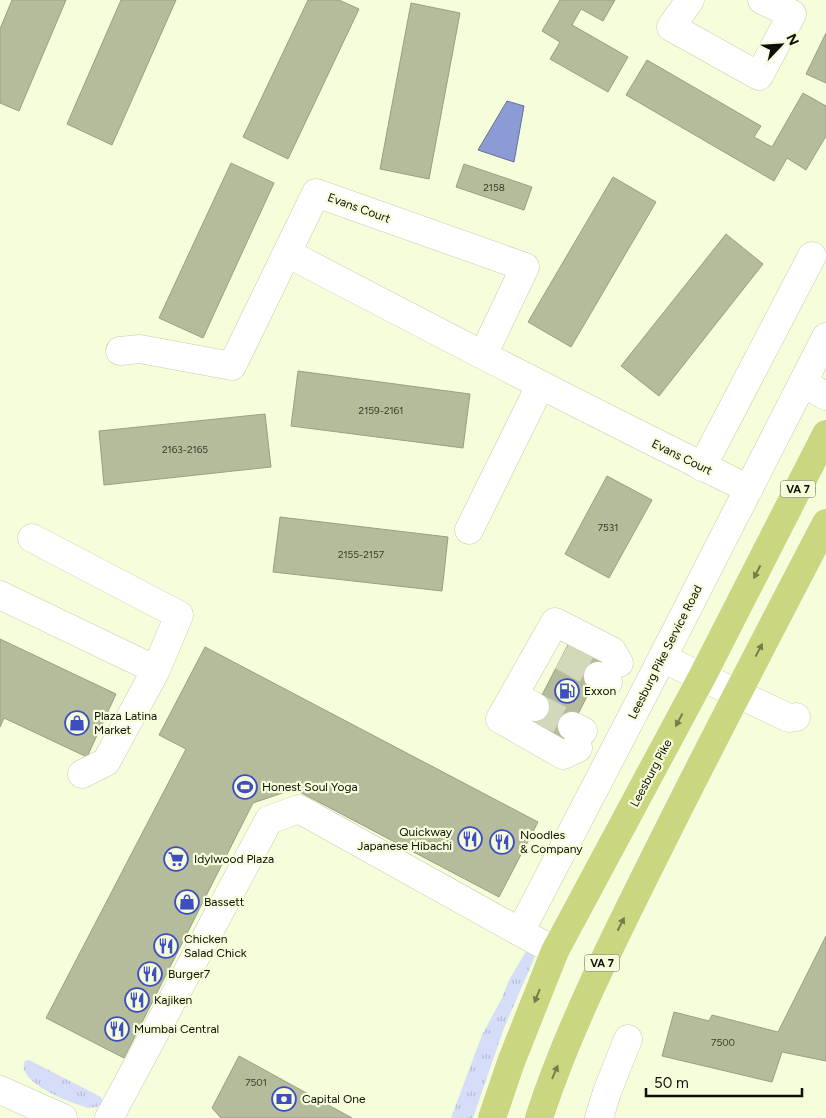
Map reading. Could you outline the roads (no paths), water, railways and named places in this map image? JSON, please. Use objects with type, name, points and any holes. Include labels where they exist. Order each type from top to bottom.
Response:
[{"type":"main road","name":"Leesburg Pike","points":[[492,1118],[511,1062],[555,951],[702,677],[826,434]]},
{"type":"main road","name":"VA 7","points":[[539,1118],[551,1080],[598,972],[737,693],[826,522]]},
{"type":"street","points":[[690,0],[671,27],[759,76],[792,14],[762,0]]},
{"type":"street","name":"Evans Court","points":[[483,355],[524,267],[316,193],[287,253],[540,386],[749,489]]},
{"type":"street","points":[[120,351],[140,349],[232,366],[287,253]]},
{"type":"street","points":[[702,467],[812,256]]},
{"type":"street","name":"Leesburg Pike Service Road","points":[[520,932],[749,489],[814,390],[826,337]]},
{"type":"street","points":[[469,530],[540,386]]},
{"type":"street","points":[[32,538],[179,615],[156,670],[106,762],[82,774]]},
{"type":"street","points":[[0,595],[156,670]]},
{"type":"street","points":[[577,735],[563,755],[500,719],[525,701],[552,650],[555,622],[612,651],[608,673]]},
{"type":"street","points":[[662,658],[789,718],[796,717]]},
{"type":"street","points":[[109,1118],[269,820],[299,809],[555,951]]},
{"type":"street","points":[[599,1118],[628,1039]]},
{"type":"street","points":[[0,1090],[63,1118]]},
{"type":"water","points":[[507,101],[524,106],[514,162],[478,150]]},
{"type":"tunnel","points":[[562,656],[598,676]]},
{"type":"tunnel","points":[[535,707],[572,726]]},
{"type":"place","name":"Exxon","points":[[567,691]]},
{"type":"place","name":"Plaza Latina Market","points":[[77,723]]},
{"type":"place","name":"Honest Soul Yoga","points":[[245,787]]},
{"type":"place","name":"Quickway Japanese Hibachi","points":[[470,839]]},
{"type":"place","name":"Noodles & Company","points":[[502,842]]},
{"type":"place","name":"Idylwood Plaza","points":[[176,859]]},
{"type":"place","name":"Bassett","points":[[187,902]]},
{"type":"place","name":"Chicken Salad Chick","points":[[166,946]]},
{"type":"place","name":"Burger7","points":[[150,974]]},
{"type":"place","name":"Kajiken","points":[[137,1000]]},
{"type":"place","name":"Mumbai Central","points":[[117,1029]]},
{"type":"place","name":"Capital One","points":[[284,1099]]}]
